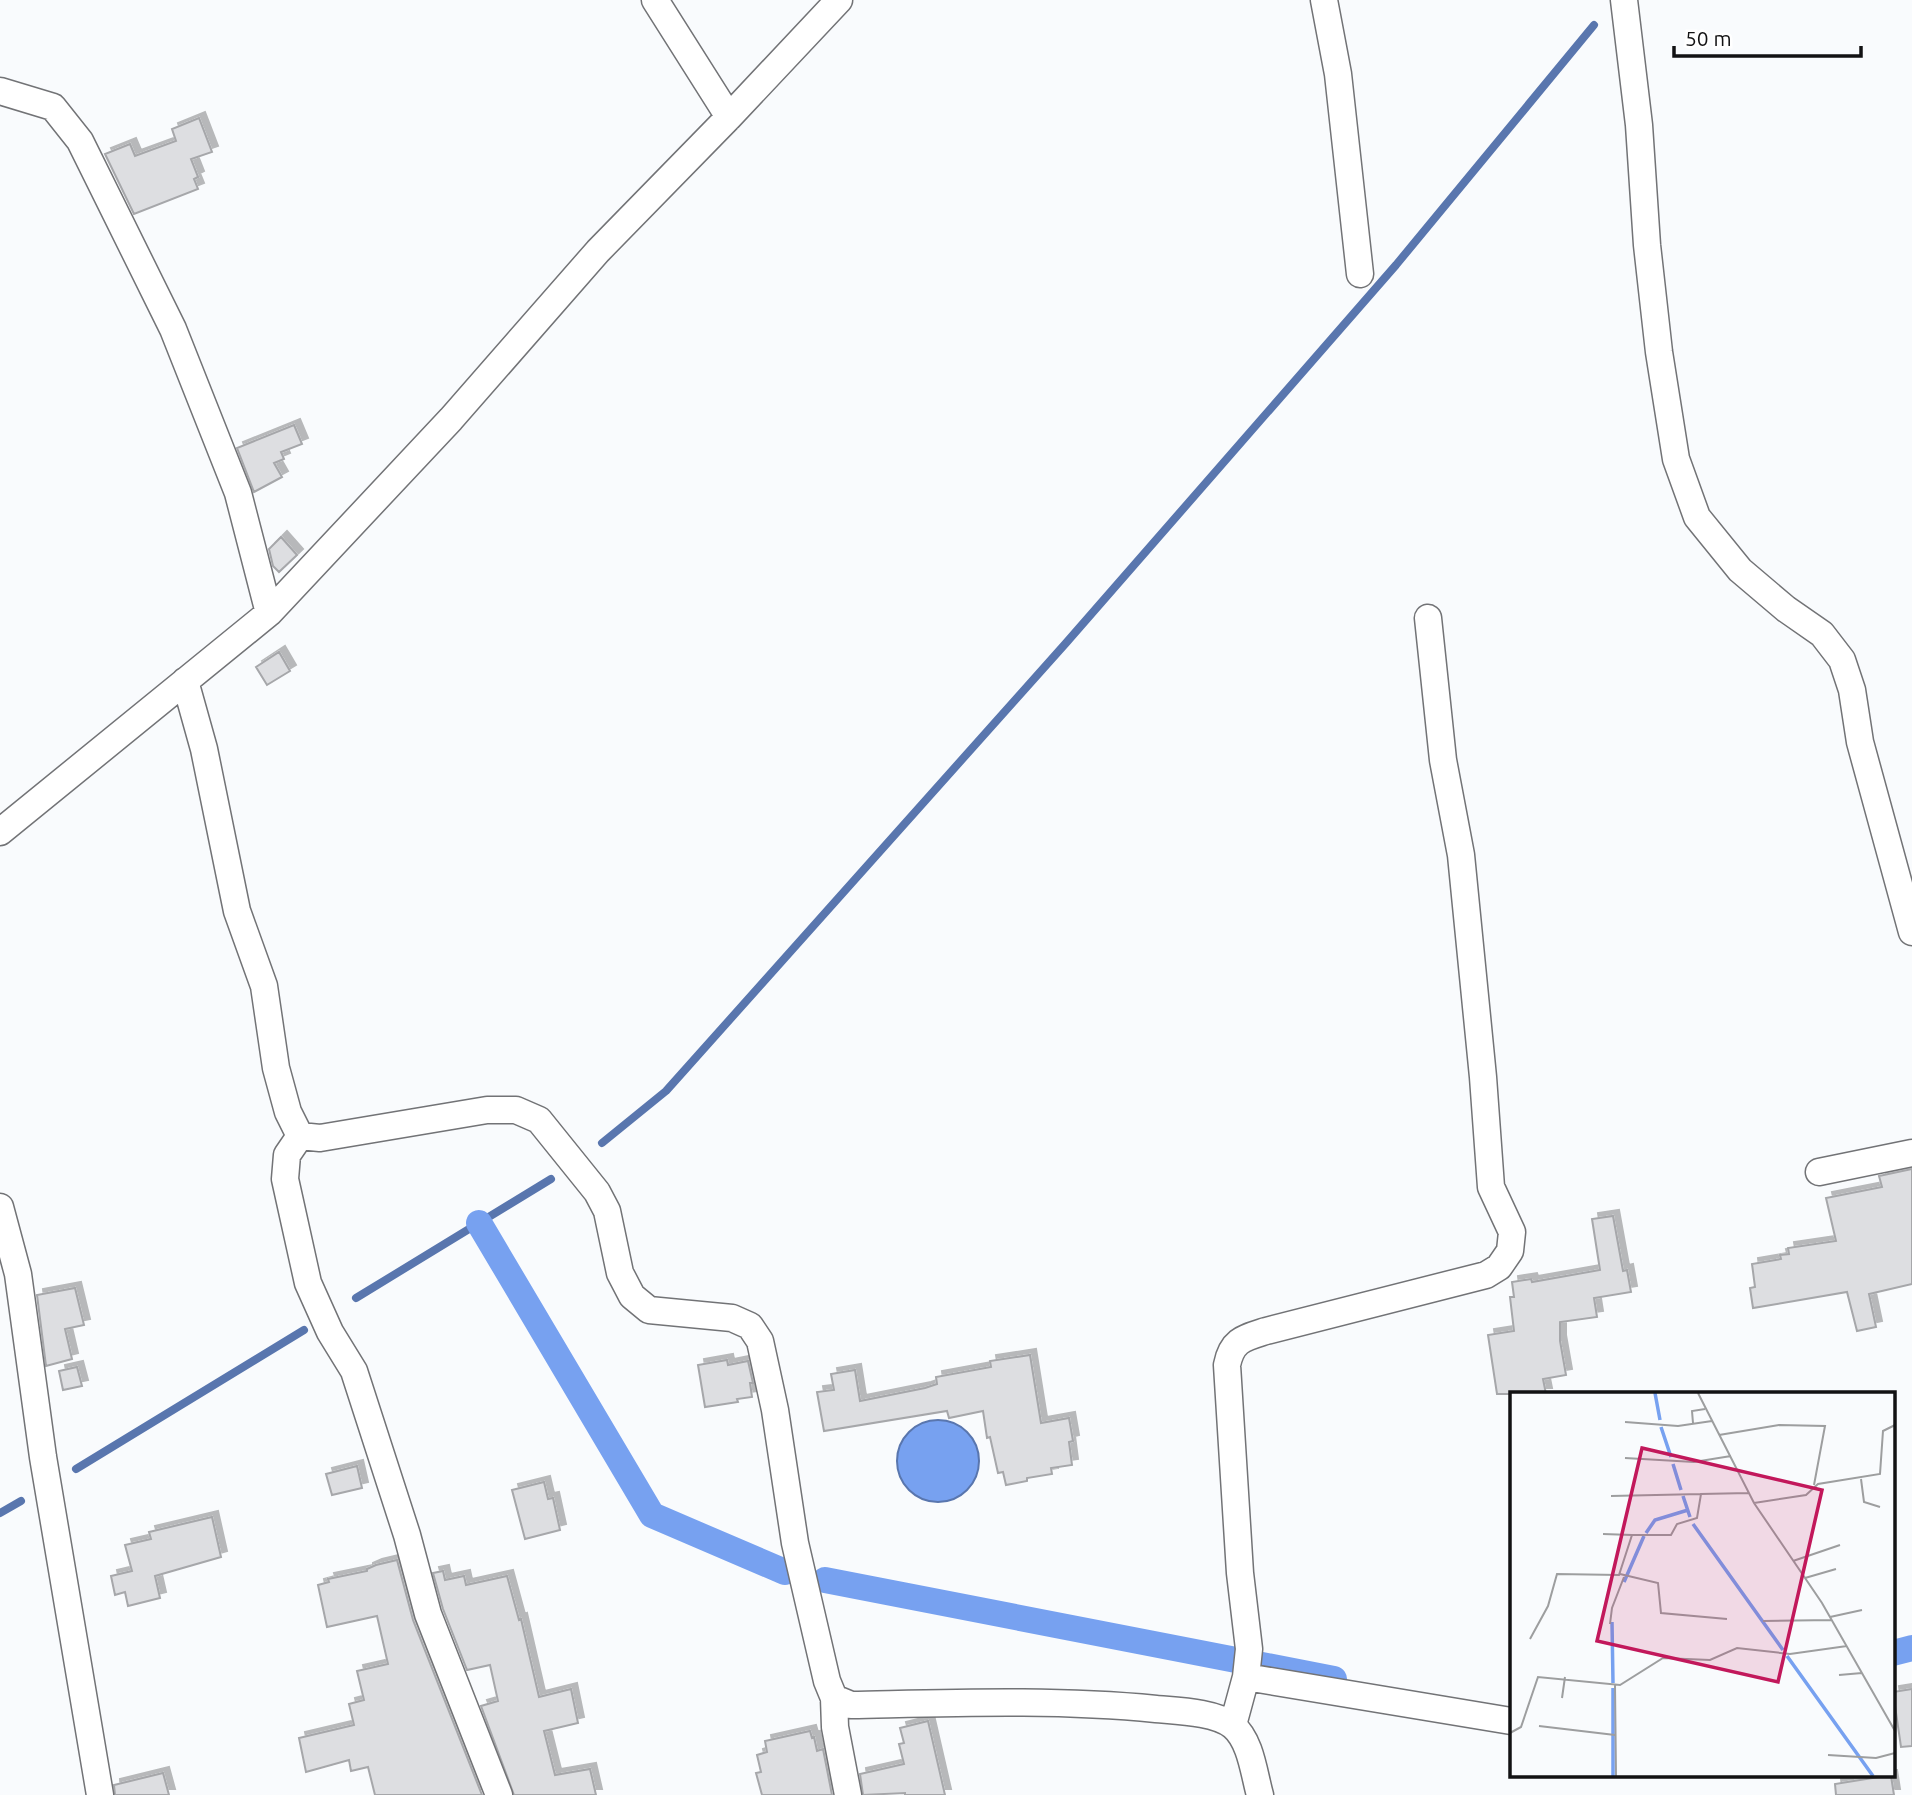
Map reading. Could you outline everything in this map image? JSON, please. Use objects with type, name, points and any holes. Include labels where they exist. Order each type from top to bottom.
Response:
[{"type":"street","points":[[655,0],[729,117]]},
{"type":"street","points":[[0,832],[269,613],[451,419],[598,251],[839,0]]},
{"type":"street","points":[[1324,0],[1338,74],[1360,274]]},
{"type":"street","points":[[1624,0],[1639,125],[1654,312],[1676,458],[1697,517],[1723,549],[1749,578],[1822,634],[1842,660],[1852,690],[1860,742],[1912,932]]},
{"type":"street","points":[[0,91],[53,107],[80,141],[178,342],[238,493],[269,613]]},
{"type":"street","points":[[1233,1726],[1247,1665],[1227,1365],[1231,1349],[1244,1338],[1266,1331],[1486,1275],[1499,1267],[1510,1251],[1512,1232],[1491,1187],[1461,855],[1443,760],[1428,618]]},
{"type":"street","points":[[185,681],[204,750],[237,911],[264,986],[276,1068],[288,1112],[300,1136]]},
{"type":"street","points":[[300,1136],[320,1138],[487,1110],[516,1110],[539,1120],[597,1192],[607,1211],[620,1273],[632,1296],[649,1310],[732,1318],[750,1325],[760,1341],[775,1410],[795,1543],[821,1656],[834,1698],[835,1727],[848,1795]]},
{"type":"street","points":[[300,1136],[287,1154],[285,1180],[308,1283],[330,1332],[354,1371],[403,1522],[428,1614],[499,1795]]},
{"type":"street","points":[[1819,1172],[1912,1153]]},
{"type":"street","points":[[0,1207],[18,1274],[43,1457],[100,1795]]},
{"type":"street","points":[[1247,1665],[1510,1721]]},
{"type":"street","points":[[834,1698],[851,1705],[1093,1703],[1189,1712],[1221,1719],[1233,1726],[1243,1737],[1260,1795]]},
{"type":"water","points":[[938,1420],[954,1423],[967,1432],[976,1445],[979,1461],[976,1477],[967,1490],[954,1499],[938,1502],[922,1499],[909,1490],[900,1477],[897,1461],[900,1445],[909,1432],[922,1423]]},
{"type":"building","points":[[199,118],[212,152],[191,159],[198,177],[194,179],[198,189],[134,214],[105,154],[130,144],[135,156],[176,141],[172,129]]},
{"type":"building","points":[[294,425],[302,444],[281,452],[284,459],[274,463],[282,477],[254,492],[237,448]]},
{"type":"building","points":[[281,537],[297,555],[279,572],[273,566],[269,549]]},
{"type":"building","points":[[279,652],[290,671],[267,685],[256,667]]},
{"type":"building","points":[[1912,1169],[1912,1284],[1869,1294],[1876,1327],[1857,1331],[1847,1292],[1753,1308],[1750,1288],[1755,1287],[1752,1264],[1781,1259],[1780,1255],[1789,1254],[1788,1248],[1836,1241],[1826,1198],[1882,1187],[1879,1176]]},
{"type":"building","points":[[1613,1216],[1623,1271],[1627,1270],[1631,1292],[1594,1298],[1597,1317],[1560,1322],[1560,1341],[1566,1375],[1543,1379],[1546,1392],[1497,1394],[1488,1335],[1514,1331],[1510,1297],[1514,1297],[1512,1282],[1531,1279],[1532,1282],[1600,1270],[1592,1219]]},
{"type":"building","points":[[75,1288],[84,1325],[65,1329],[72,1359],[46,1366],[37,1295]]},
{"type":"building","points":[[1030,1355],[1041,1423],[1069,1418],[1073,1441],[1069,1442],[1072,1465],[1051,1468],[1052,1474],[1006,1485],[1003,1472],[998,1473],[990,1437],[987,1438],[983,1411],[949,1418],[947,1411],[824,1431],[817,1392],[834,1390],[831,1374],[855,1370],[860,1401],[925,1388],[937,1384],[936,1377],[991,1367],[990,1361]]},
{"type":"building","points":[[727,1360],[728,1365],[748,1361],[753,1383],[750,1383],[752,1397],[705,1407],[698,1365]]},
{"type":"building","points":[[77,1367],[82,1386],[63,1390],[59,1371]]},
{"type":"building","points":[[357,1466],[362,1488],[332,1495],[326,1474]]},
{"type":"building","points":[[544,1482],[548,1499],[553,1498],[560,1530],[525,1539],[512,1490]]},
{"type":"building","points":[[212,1517],[221,1557],[155,1576],[160,1598],[128,1606],[125,1592],[115,1595],[111,1576],[132,1571],[125,1545],[151,1539],[149,1532]]},
{"type":"building","points":[[397,1560],[413,1620],[482,1795],[375,1795],[368,1767],[351,1771],[349,1760],[306,1772],[299,1738],[354,1725],[349,1704],[364,1700],[357,1671],[388,1664],[377,1616],[327,1627],[318,1585],[329,1582],[328,1579],[367,1571],[376,1565]]},
{"type":"building","points":[[443,1571],[445,1580],[464,1576],[466,1585],[507,1576],[519,1620],[521,1619],[539,1697],[571,1689],[578,1723],[544,1731],[555,1775],[590,1769],[596,1795],[514,1795],[481,1706],[498,1701],[490,1665],[467,1670],[443,1609],[433,1573]]},
{"type":"building","points":[[1912,1689],[1912,1746],[1901,1747],[1895,1692]]},
{"type":"building","points":[[928,1721],[945,1795],[863,1795],[860,1774],[904,1764],[899,1744],[904,1743],[900,1728]]},
{"type":"building","points":[[810,1731],[817,1751],[823,1749],[832,1795],[762,1795],[756,1773],[761,1772],[757,1755],[767,1752],[765,1741]]},
{"type":"building","points":[[163,1773],[169,1795],[115,1795],[114,1785]]},
{"type":"building","points":[[1891,1778],[1894,1795],[1836,1795],[1835,1784]]},
{"type":"waterway","points":[[602,1143],[666,1091],[1066,643],[1396,265],[1594,25]]},
{"type":"waterway","points":[[356,1298],[551,1179]]},
{"type":"waterway","points":[[479,1223],[652,1515],[785,1572]]},
{"type":"waterway","points":[[76,1469],[304,1330]]},
{"type":"waterway","points":[[0,1513],[21,1501]]},
{"type":"waterway","points":[[825,1580],[1334,1679]]},
{"type":"waterway","points":[[1895,1652],[1912,1648]]}]
